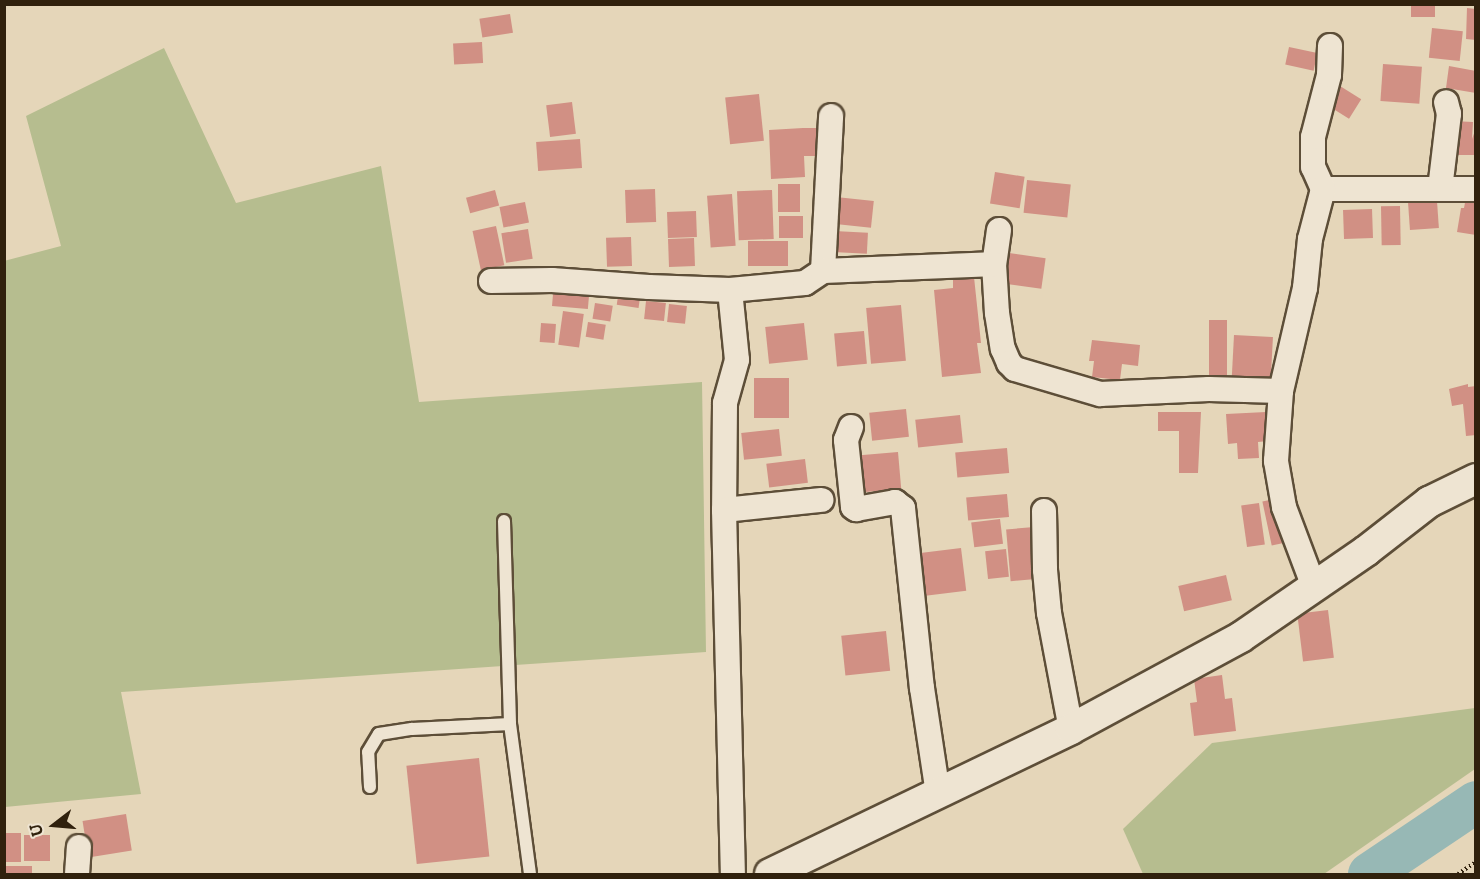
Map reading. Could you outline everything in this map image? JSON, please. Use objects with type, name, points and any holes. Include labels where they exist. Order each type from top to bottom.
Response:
[{"type":"street","points":[[1314,587],[1284,507],[1276,461],[1281,391],[1305,288],[1310,239],[1323,189],[1313,167],[1313,137],[1329,75],[1330,46]]},
{"type":"street","points":[[1440,189],[1449,114],[1446,102]]},
{"type":"street","points":[[823,271],[831,116]]},
{"type":"street","points":[[1323,189],[1476,189]]},
{"type":"street","points":[[999,230],[994,264],[1003,350],[1015,369],[1100,394],[1209,389],[1281,391]]},
{"type":"street","points":[[491,281],[552,280],[729,290],[805,283],[823,271],[994,264]]},
{"type":"street","points":[[729,290],[737,360],[725,403],[724,510],[733,874]]},
{"type":"street","points":[[851,427],[846,440],[853,507],[856,509],[895,502],[903,508],[922,688],[938,794]]},
{"type":"street","points":[[770,874],[1071,729],[1241,637],[1314,587],[1429,502],[1476,478]]},
{"type":"street","points":[[724,510],[821,500]]},
{"type":"street","points":[[1044,511],[1049,613],[1071,729]]},
{"type":"street","points":[[78,874],[79,847]]},
{"type":"lane","points":[[504,521],[510,724],[530,874]]},
{"type":"lane","points":[[370,788],[368,752],[379,734],[412,729],[510,724]]},
{"type":"path","points":[[1458,874],[1476,862]]},
{"type":"green space","points":[[164,48],[236,203],[381,166],[419,402],[702,382],[706,652],[121,692],[141,794],[5,807],[4,261],[61,246],[26,116]]},
{"type":"green space","points":[[1475,708],[1475,769],[1324,874],[1143,874],[1123,829],[1212,743]]},
{"type":"building","points":[[1411,4],[1435,4],[1435,17],[1411,17]]},
{"type":"building","points":[[1467,8],[1476,9],[1476,40],[1466,39]]},
{"type":"building","points":[[510,14],[513,33],[482,38],[479,19]]},
{"type":"building","points":[[1432,28],[1463,31],[1460,61],[1429,58]]},
{"type":"building","points":[[482,42],[483,63],[454,64],[453,44]]},
{"type":"building","points":[[1289,47],[1317,53],[1314,71],[1285,65]]},
{"type":"building","points":[[1383,64],[1422,67],[1419,104],[1380,101]]},
{"type":"building","points":[[1449,66],[1476,71],[1476,93],[1446,88]]},
{"type":"building","points":[[1340,86],[1361,99],[1349,119],[1328,106]]},
{"type":"building","points":[[759,94],[764,141],[730,144],[725,98]]},
{"type":"building","points":[[572,102],[576,134],[550,137],[546,105]]},
{"type":"building","points":[[1452,121],[1473,122],[1472,139],[1476,128],[1476,155],[1451,155]]},
{"type":"building","points":[[818,128],[819,156],[804,156],[805,177],[771,179],[769,130]]},
{"type":"building","points":[[580,139],[582,168],[538,171],[536,142]]},
{"type":"building","points":[[995,172],[1025,177],[1020,208],[990,204]]},
{"type":"building","points":[[1027,180],[1071,185],[1067,217],[1024,213]]},
{"type":"building","points":[[778,184],[800,184],[800,212],[778,212]]},
{"type":"building","points":[[655,189],[656,222],[626,223],[625,190]]},
{"type":"building","points":[[495,190],[499,205],[470,213],[466,198]]},
{"type":"building","points":[[772,190],[774,239],[739,240],[737,191]]},
{"type":"building","points":[[1467,192],[1476,194],[1476,235],[1457,232],[1461,208],[1464,208]]},
{"type":"building","points":[[732,194],[736,246],[711,248],[707,196]]},
{"type":"building","points":[[836,197],[874,201],[871,228],[833,224]]},
{"type":"building","points":[[1437,201],[1439,228],[1410,230],[1408,203]]},
{"type":"building","points":[[525,202],[529,223],[503,228],[499,207]]},
{"type":"building","points":[[1381,206],[1400,206],[1401,245],[1382,245]]},
{"type":"building","points":[[1372,209],[1373,238],[1344,239],[1343,210]]},
{"type":"building","points":[[696,211],[697,237],[668,238],[667,212]]},
{"type":"building","points":[[779,216],[803,216],[803,238],[779,238]]},
{"type":"building","points":[[496,226],[504,265],[481,270],[473,231]]},
{"type":"building","points":[[528,229],[533,259],[506,263],[501,233]]},
{"type":"building","points":[[834,231],[868,233],[867,254],[833,252]]},
{"type":"building","points":[[631,237],[632,266],[607,267],[606,238]]},
{"type":"building","points":[[694,238],[695,266],[669,267],[668,239]]},
{"type":"building","points":[[748,241],[788,241],[788,266],[748,266]]},
{"type":"building","points":[[1009,253],[1046,258],[1041,289],[1005,284]]},
{"type":"building","points":[[974,277],[981,343],[977,343],[981,373],[942,377],[934,290],[953,288],[953,279]]},
{"type":"building","points":[[554,283],[590,286],[588,309],[552,306]]},
{"type":"building","points":[[619,289],[641,292],[639,308],[617,305]]},
{"type":"building","points":[[646,301],[666,303],[664,321],[644,319]]},
{"type":"building","points":[[595,303],[613,306],[610,322],[592,319]]},
{"type":"building","points":[[669,304],[687,306],[685,324],[667,322]]},
{"type":"building","points":[[901,305],[906,361],[871,364],[866,308]]},
{"type":"building","points":[[563,311],[584,314],[579,348],[558,345]]},
{"type":"building","points":[[1209,320],[1227,320],[1227,379],[1209,379]]},
{"type":"building","points":[[588,322],[606,325],[603,340],[586,337]]},
{"type":"building","points":[[541,323],[556,324],[555,343],[540,342]]},
{"type":"building","points":[[804,323],[808,360],[769,364],[765,327]]},
{"type":"building","points":[[864,331],[867,364],[837,366],[834,334]]},
{"type":"building","points":[[1234,335],[1273,337],[1271,378],[1232,376]]},
{"type":"building","points":[[1092,340],[1140,345],[1138,366],[1122,364],[1120,380],[1092,377],[1094,361],[1089,361]]},
{"type":"building","points":[[754,378],[789,378],[789,418],[754,418]]},
{"type":"building","points":[[1468,384],[1468,387],[1476,386],[1476,435],[1466,436],[1463,404],[1452,406],[1449,389]]},
{"type":"building","points":[[906,409],[909,437],[872,441],[869,413]]},
{"type":"building","points":[[1158,412],[1201,412],[1198,473],[1179,473],[1179,431],[1158,431]]},
{"type":"building","points":[[1266,412],[1268,441],[1258,442],[1259,458],[1238,459],[1237,443],[1228,444],[1226,414]]},
{"type":"building","points":[[960,415],[963,443],[918,448],[915,420]]},
{"type":"building","points":[[779,429],[782,456],[744,460],[741,433]]},
{"type":"building","points":[[1007,448],[1009,473],[957,477],[955,453]]},
{"type":"building","points":[[898,452],[901,489],[857,493],[854,456]]},
{"type":"building","points":[[805,459],[808,483],[769,488],[766,464]]},
{"type":"building","points":[[1007,494],[1009,517],[968,520],[966,498]]},
{"type":"building","points":[[1279,498],[1288,542],[1272,546],[1262,502]]},
{"type":"building","points":[[1259,503],[1265,545],[1247,547],[1241,506]]},
{"type":"building","points":[[1000,519],[1003,544],[974,547],[971,523]]},
{"type":"building","points":[[1034,527],[1039,579],[1011,581],[1006,529]]},
{"type":"building","points":[[961,548],[966,591],[924,596],[918,553]]},
{"type":"building","points":[[1006,549],[1009,577],[988,579],[985,551]]},
{"type":"building","points":[[1226,575],[1232,600],[1184,611],[1178,586]]},
{"type":"building","points":[[1328,610],[1334,658],[1303,661],[1297,614]]},
{"type":"building","points":[[886,631],[890,671],[845,675],[841,636]]},
{"type":"building","points":[[1222,675],[1225,699],[1232,698],[1236,731],[1194,736],[1190,703],[1197,702],[1194,679]]},
{"type":"building","points":[[479,758],[489,856],[417,864],[406,766]]},
{"type":"building","points":[[126,814],[132,851],[88,857],[83,821]]},
{"type":"building","points":[[4,833],[21,833],[21,862],[4,862]]},
{"type":"building","points":[[24,835],[50,835],[50,861],[24,861]]},
{"type":"building","points":[[4,866],[32,866],[32,874],[4,874]]},
{"type":"waterway","points":[[1369,874],[1476,802]]}]
